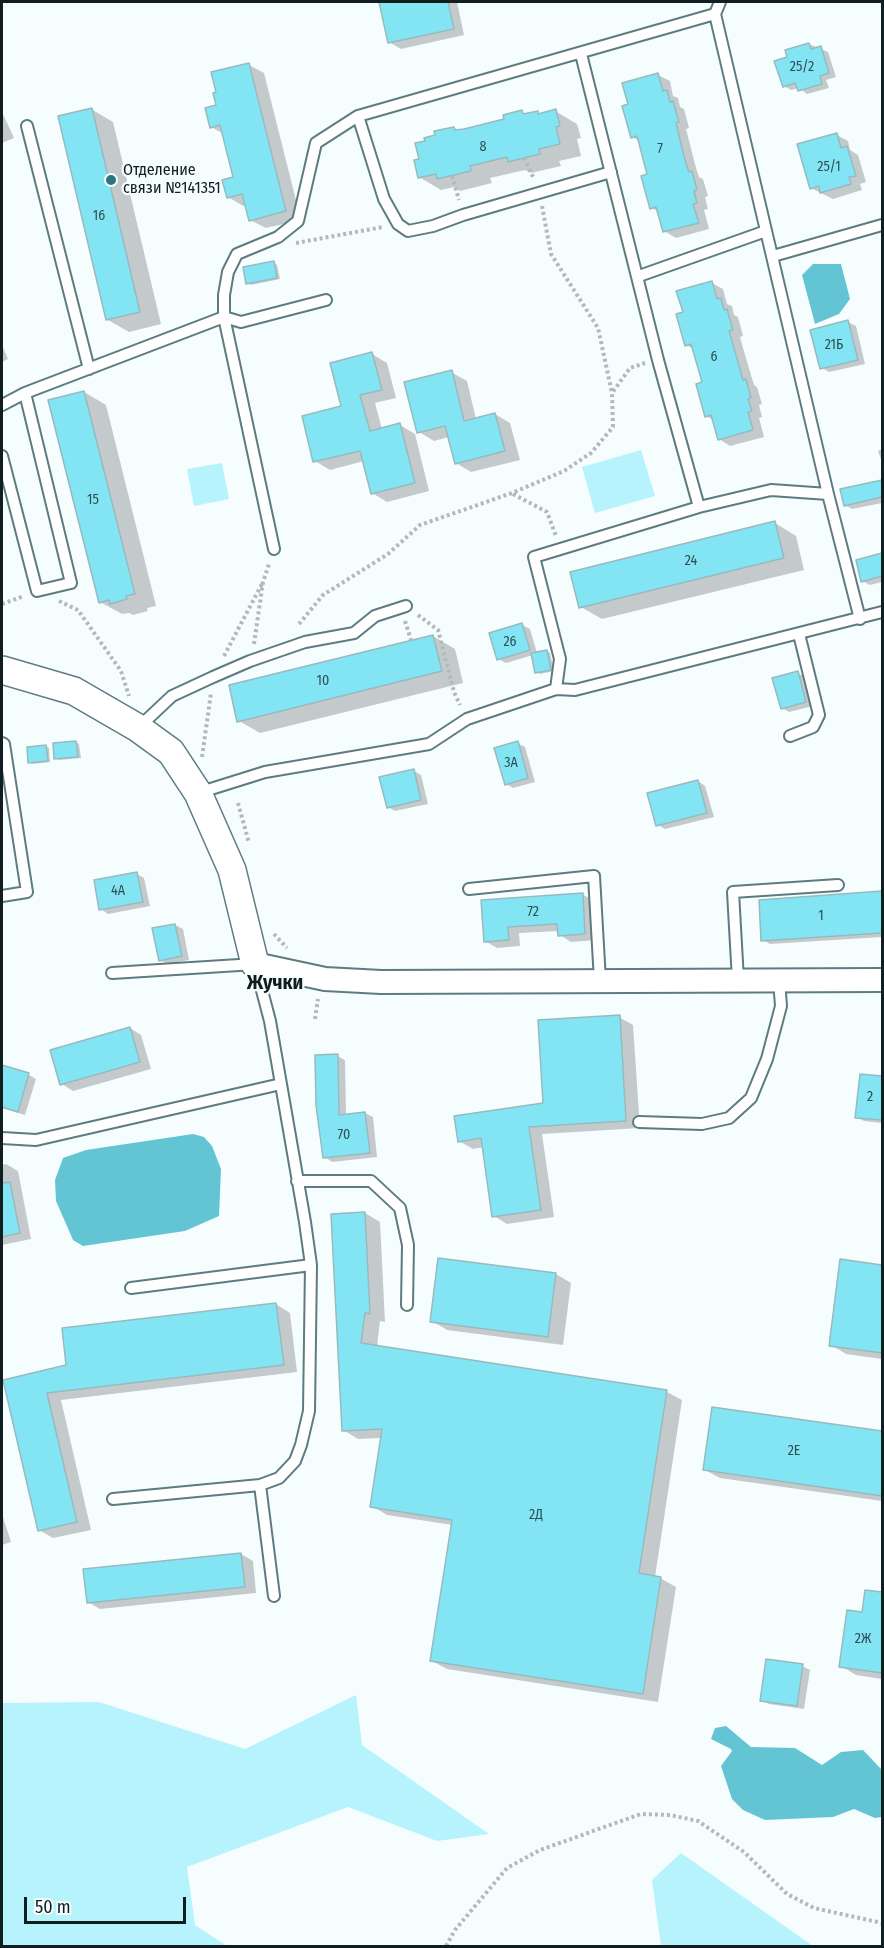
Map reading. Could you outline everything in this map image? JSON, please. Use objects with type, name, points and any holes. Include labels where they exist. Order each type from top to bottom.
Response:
[{"type":"street","points":[[2,670],[74,691],[138,728],[171,752],[198,793],[232,870],[255,964],[325,979],[381,982],[882,980]]},
{"type":"lane","points":[[720,2],[715,14],[828,494],[860,619]]},
{"type":"lane","points":[[274,549],[224,317],[224,294],[228,272],[237,254],[278,237],[298,221],[316,143],[358,116],[715,14]]},
{"type":"lane","points":[[581,54],[639,276],[658,360],[699,507]]},
{"type":"lane","points":[[358,116],[384,199],[398,224],[408,231],[433,226],[463,215],[611,172]]},
{"type":"lane","points":[[27,126],[89,369]]},
{"type":"lane","points":[[772,256],[882,225]]},
{"type":"lane","points":[[639,276],[766,231]]},
{"type":"lane","points":[[2,405],[26,393],[224,317],[241,322],[326,300]]},
{"type":"lane","points":[[2,456],[37,591],[71,582],[26,393]]},
{"type":"lane","points":[[556,689],[560,659],[534,557],[699,507],[771,490],[828,494]]},
{"type":"lane","points":[[138,728],[172,696],[250,661],[305,642],[354,633],[375,616],[406,606]]},
{"type":"lane","points":[[198,793],[265,772],[429,744],[467,719],[556,689],[575,690],[882,612]]},
{"type":"lane","points":[[790,736],[813,727],[819,715],[799,634]]},
{"type":"lane","points":[[2,743],[4,744],[27,892],[2,896]]},
{"type":"lane","points":[[469,889],[594,876],[600,981]]},
{"type":"lane","points":[[738,980],[733,892],[838,885]]},
{"type":"lane","points":[[112,973],[255,964],[270,1022],[306,1222],[311,1265],[309,1411],[295,1461],[279,1478],[260,1485],[114,1499]]},
{"type":"lane","points":[[639,1122],[702,1124],[729,1118],[751,1098],[767,1059],[781,1006],[779,980]]},
{"type":"lane","points":[[2,1138],[36,1140],[281,1084]]},
{"type":"lane","points":[[297,1181],[371,1181],[400,1208],[408,1245],[407,1305]]},
{"type":"lane","points":[[131,1288],[311,1265]]},
{"type":"lane","points":[[260,1485],[274,1596]]},
{"type":"path","points":[[299,624],[323,595],[388,555],[420,525],[512,493],[564,471],[591,453],[613,427],[612,393],[598,328],[551,254],[540,193],[524,158]]},
{"type":"path","points":[[452,176],[463,215]]},
{"type":"path","points":[[285,245],[398,224]]},
{"type":"path","points":[[612,393],[630,368],[658,360]]},
{"type":"path","points":[[512,493],[547,512],[560,549]]},
{"type":"path","points":[[250,661],[257,630],[263,582],[274,549]]},
{"type":"path","points":[[2,604],[37,591],[78,610],[121,671],[138,728]]},
{"type":"path","points":[[406,606],[438,630],[454,692],[467,719]]},
{"type":"path","points":[[238,803],[249,847]]},
{"type":"path","points":[[273,933],[292,952]]},
{"type":"path","points":[[446,1947],[455,1930],[507,1868],[540,1850],[641,1814],[669,1815],[698,1821],[744,1852],[787,1894],[796,1899],[814,1908],[882,1923]]},
{"type":"shaded area","points":[[813,264],[841,264],[850,299],[839,314],[815,324],[802,275]]},
{"type":"shaded area","points":[[641,450],[655,496],[595,513],[582,467]]},
{"type":"shaded area","points":[[222,463],[229,499],[194,506],[187,469]]},
{"type":"shaded area","points":[[193,1134],[204,1137],[212,1146],[221,1169],[219,1216],[185,1231],[83,1246],[73,1240],[56,1201],[55,1180],[63,1158],[86,1150]]},
{"type":"shaded area","points":[[356,1695],[362,1745],[489,1834],[437,1841],[348,1807],[187,1867],[195,1925],[227,1946],[2,1946],[2,1703],[99,1702],[245,1749]]},
{"type":"shaded area","points":[[726,1726],[751,1747],[795,1748],[822,1765],[841,1752],[863,1750],[882,1770],[882,1817],[875,1818],[854,1809],[833,1817],[765,1820],[743,1810],[732,1799],[721,1766],[732,1751],[711,1739],[715,1728]]},
{"type":"shaded area","points":[[681,1853],[813,1946],[661,1946],[652,1880]]},
{"type":"building","points":[[379,2],[448,2],[454,29],[388,43]]},
{"type":"building","points":[[809,43],[811,49],[821,46],[829,73],[820,76],[822,84],[798,91],[795,83],[783,87],[774,61],[787,57],[785,50]]},
{"type":"building","points":[[249,63],[286,211],[249,221],[242,194],[227,198],[222,180],[233,177],[220,125],[210,128],[205,108],[216,105],[213,93],[216,92],[211,72]]},
{"type":"building","points":[[658,73],[663,91],[667,90],[670,102],[673,101],[679,122],[676,123],[685,160],[689,172],[692,171],[697,190],[694,191],[697,203],[693,204],[699,223],[663,232],[656,207],[650,209],[641,176],[647,174],[637,136],[631,138],[622,106],[628,104],[622,83]]},
{"type":"building","points":[[92,108],[140,312],[106,320],[58,116]]},
{"type":"building","points":[[556,109],[560,126],[556,127],[560,144],[539,149],[540,154],[508,162],[507,157],[470,166],[471,171],[437,179],[436,174],[418,178],[414,160],[419,159],[415,143],[425,141],[424,138],[435,135],[434,131],[454,127],[455,130],[464,129],[504,119],[503,115],[522,110],[523,114],[538,111],[538,114]]},
{"type":"building","points":[[837,133],[841,148],[847,146],[856,176],[849,177],[851,184],[820,193],[819,186],[810,189],[797,144]]},
{"type":"building","points":[[274,261],[277,278],[246,284],[243,267]]},
{"type":"building","points":[[712,281],[717,299],[721,298],[724,310],[727,309],[733,330],[729,331],[743,380],[746,379],[751,398],[748,399],[752,411],[748,412],[753,430],[718,440],[711,415],[705,417],[696,384],[702,382],[691,344],[685,346],[676,314],[683,312],[676,291]]},
{"type":"building","points":[[848,320],[858,360],[820,369],[810,330]]},
{"type":"building","points":[[372,352],[382,390],[360,395],[370,431],[400,423],[415,483],[371,494],[360,451],[313,462],[302,416],[341,406],[330,363]]},
{"type":"building","points":[[452,370],[464,421],[495,413],[505,451],[455,464],[445,426],[417,433],[404,382]]},
{"type":"building","points":[[84,391],[135,594],[110,604],[109,600],[99,603],[48,400]]},
{"type":"building","points":[[882,480],[882,497],[844,506],[840,489]]},
{"type":"building","points":[[775,521],[784,558],[579,608],[570,572]]},
{"type":"building","points":[[882,553],[882,576],[861,582],[856,560]]},
{"type":"building","points":[[522,623],[530,650],[497,660],[489,633]]},
{"type":"building","points":[[433,635],[442,671],[237,722],[229,685]]},
{"type":"building","points":[[547,650],[551,670],[535,673],[531,653]]},
{"type":"building","points":[[798,671],[806,702],[781,709],[772,678]]},
{"type":"building","points":[[76,741],[78,757],[54,759],[53,743]]},
{"type":"building","points":[[518,741],[528,778],[505,785],[494,748]]},
{"type":"building","points":[[46,745],[48,761],[28,763],[27,747]]},
{"type":"building","points":[[414,769],[421,800],[387,808],[379,777]]},
{"type":"building","points":[[698,780],[707,813],[656,826],[647,793]]},
{"type":"building","points":[[137,872],[143,902],[99,910],[94,880]]},
{"type":"building","points":[[882,891],[882,933],[761,941],[759,900]]},
{"type":"building","points":[[583,893],[585,934],[558,936],[557,924],[508,927],[509,940],[484,942],[481,900]]},
{"type":"building","points":[[175,924],[182,956],[159,961],[152,928]]},
{"type":"building","points":[[620,1015],[626,1121],[529,1127],[541,1210],[492,1217],[481,1138],[458,1142],[454,1116],[543,1103],[538,1020]]},
{"type":"building","points":[[130,1027],[140,1062],[60,1085],[50,1050]]},
{"type":"building","points":[[338,1054],[339,1115],[365,1112],[370,1153],[323,1158],[316,1105],[315,1055]]},
{"type":"building","points":[[2,1065],[29,1073],[18,1112],[2,1107]]},
{"type":"building","points":[[860,1074],[882,1076],[882,1120],[855,1118]]},
{"type":"building","points":[[10,1182],[20,1233],[2,1237],[2,1183]]},
{"type":"building","points":[[365,1212],[370,1314],[365,1313],[361,1343],[667,1390],[639,1573],[661,1577],[643,1694],[430,1661],[452,1520],[370,1507],[382,1429],[342,1431],[331,1214]]},
{"type":"building","points":[[438,1258],[556,1273],[548,1337],[430,1322]]},
{"type":"building","points":[[840,1259],[882,1265],[882,1353],[829,1346]]},
{"type":"building","points":[[276,1303],[284,1365],[47,1393],[77,1522],[38,1531],[3,1380],[66,1365],[62,1328]]},
{"type":"building","points":[[712,1407],[882,1431],[882,1496],[703,1470]]},
{"type":"building","points":[[241,1553],[245,1587],[87,1603],[83,1569]]},
{"type":"building","points":[[865,1590],[882,1592],[882,1673],[839,1667],[847,1610],[862,1612]]},
{"type":"building","points":[[766,1659],[803,1664],[797,1706],[760,1701]]},
{"type":"place","name":"Отделение связи №141351","points":[[111,180]]},
{"type":"district","name":"Жучки","points":[[275,983]]}]
